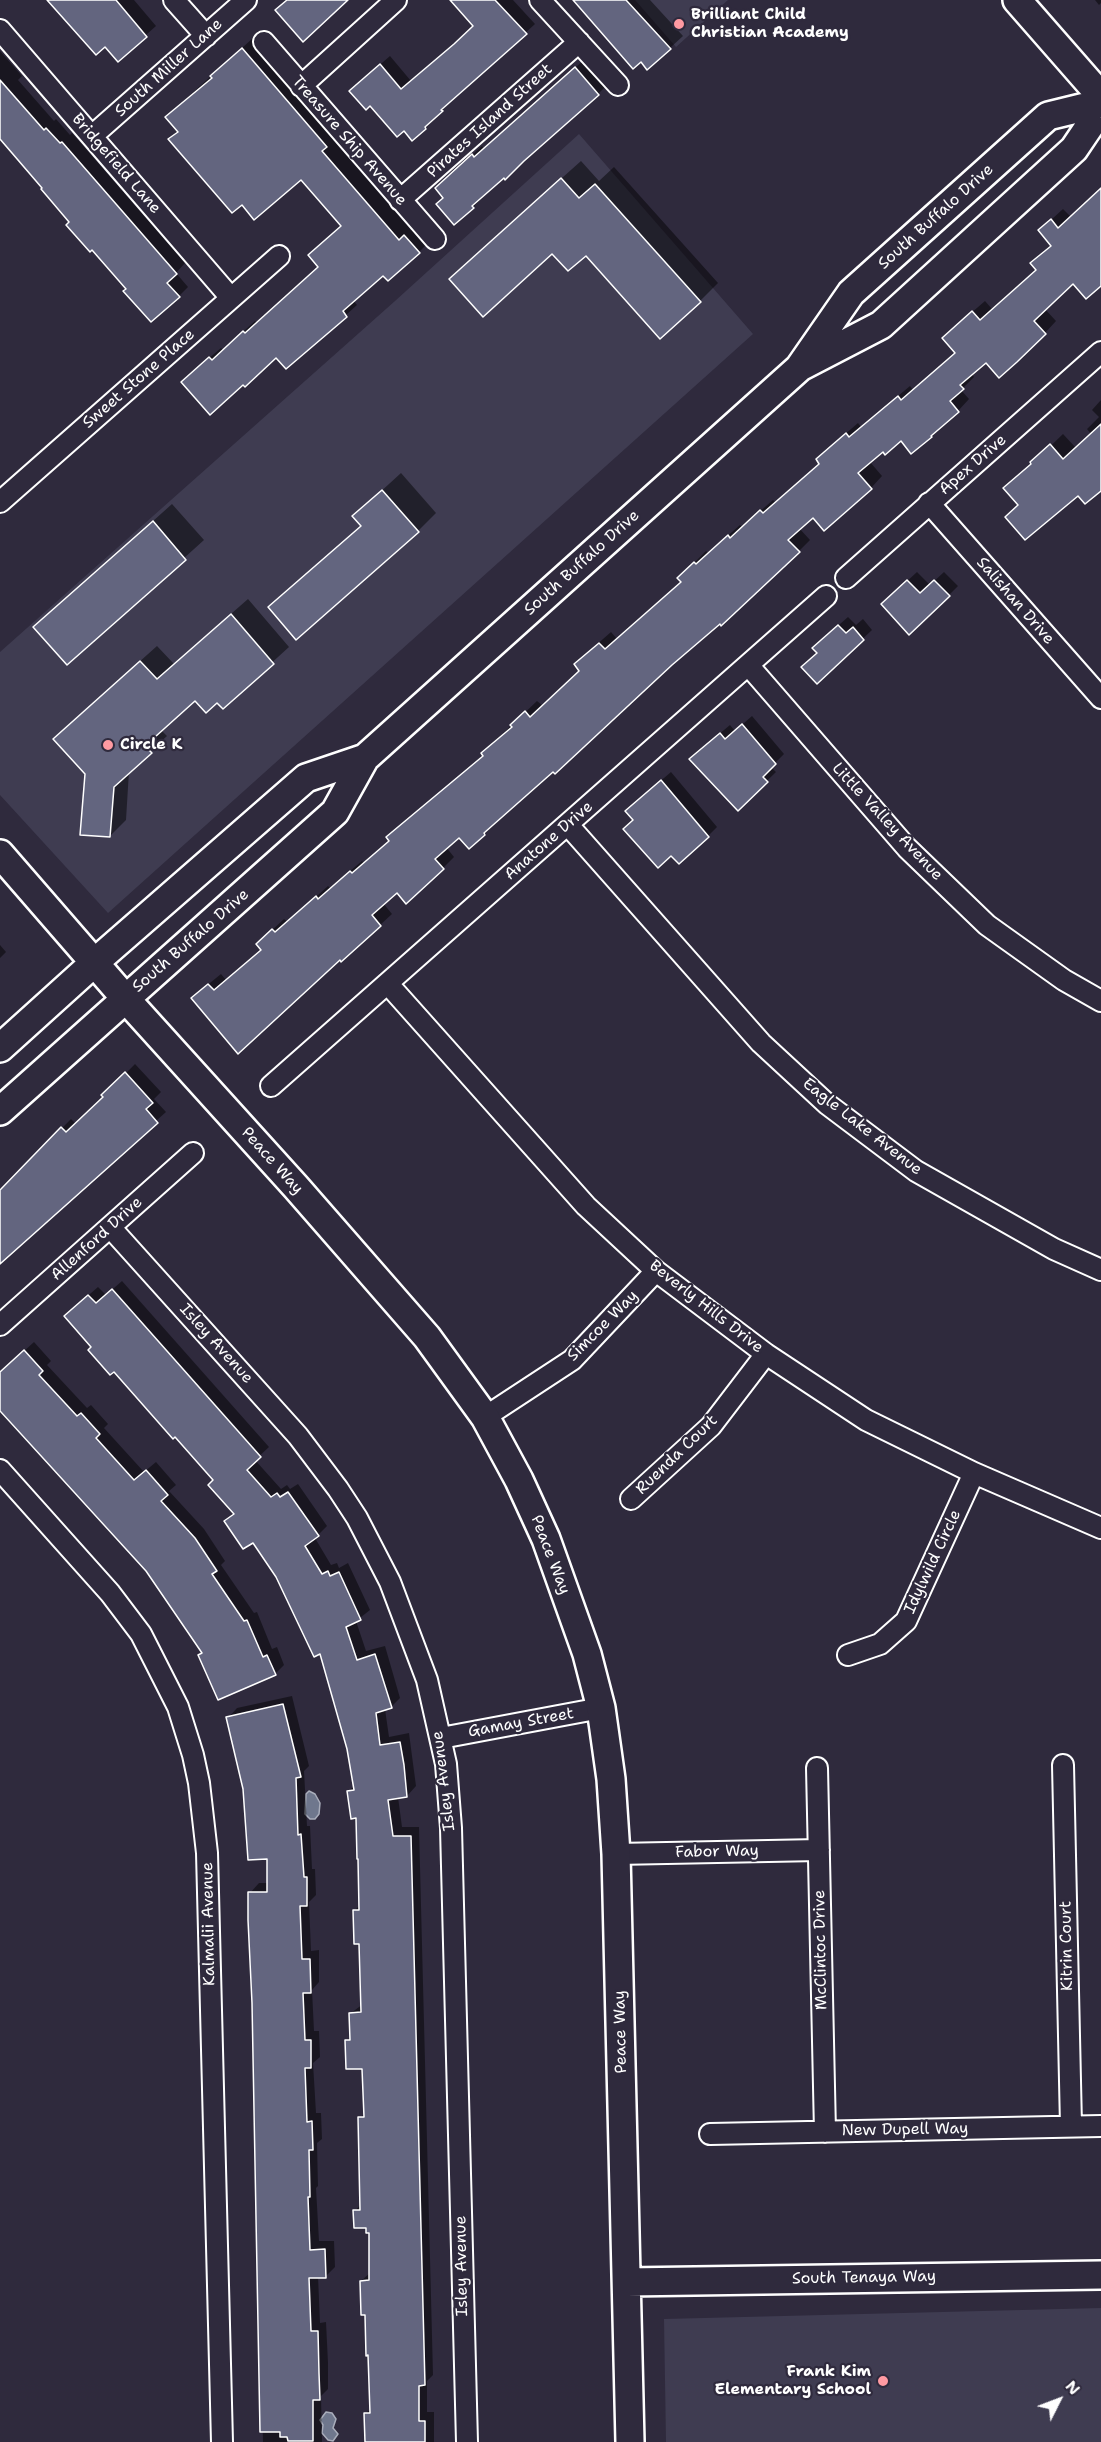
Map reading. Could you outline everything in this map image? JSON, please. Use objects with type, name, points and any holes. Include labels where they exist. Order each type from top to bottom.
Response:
[{"type":"main road","points":[[1017,0],[1101,96]]},
{"type":"main road","name":"South Buffalo Drive","points":[[0,1111],[335,812],[365,758],[799,368],[851,293],[1048,116],[1101,103]]},
{"type":"main road","name":"South Buffalo Drive","points":[[799,368],[881,325],[1074,149],[1101,109]]},
{"type":"main road","name":"South Buffalo Drive","points":[[0,1048],[306,778],[365,758]]},
{"type":"main road","name":"Peace Way","points":[[0,854],[427,1337],[485,1417],[519,1480],[546,1539],[586,1654],[601,1708],[611,1779],[616,1854],[630,2442]]},
{"type":"main road","name":"South Tenaya Way","points":[[627,2282],[1101,2275]]},
{"type":"street","points":[[174,0],[206,36]]},
{"type":"street","name":"South Miller Lane","points":[[92,136],[246,0]]},
{"type":"street","points":[[301,86],[396,0]]},
{"type":"street","points":[[540,0],[618,85]]},
{"type":"street","name":"Bridgefield Lane","points":[[0,30],[231,298]]},
{"type":"street","name":"Treasure Ship Avenue","points":[[264,42],[435,239]]},
{"type":"street","name":"Pirates Island Street","points":[[400,200],[579,42]]},
{"type":"street","name":"Sweet Stone Place","points":[[0,502],[279,256]]},
{"type":"street","name":"Apex Drive","points":[[846,578],[1101,352]]},
{"type":"street","name":"Salishan Drive","points":[[929,504],[1100,694]]},
{"type":"street","name":"Anatone Drive","points":[[271,1086],[826,596]]},
{"type":"street","name":"Little Valley Avenue","points":[[749,666],[907,848],[987,925],[1064,980],[1101,1001]]},
{"type":"street","name":"Eagle Lake Avenue","points":[[568,825],[761,1043],[827,1104],[916,1171],[1054,1249],[1101,1270]]},
{"type":"street","name":"Beverly Hills Drive","points":[[388,984],[586,1206],[657,1271],[766,1354],[866,1420],[974,1473],[1101,1528]]},
{"type":"street","name":"Allenford Drive","points":[[0,1325],[193,1153]]},
{"type":"street","name":"Isley Avenue","points":[[110,1227],[298,1436],[338,1489],[375,1551],[398,1602],[427,1680],[446,1764],[451,1828],[467,2442]]},
{"type":"street","name":"Simcoe Way","points":[[485,1417],[572,1360],[657,1271]]},
{"type":"street","name":"Ruenda Court","points":[[631,1499],[711,1426],[766,1354]]},
{"type":"street","name":"Kalmalii Avenue","points":[[0,1470],[110,1593],[136,1627],[174,1698],[199,1783],[207,1853],[222,2442]]},
{"type":"street","name":"Idylwild Circle","points":[[848,1655],[880,1644],[906,1621],[974,1473]]},
{"type":"street","name":"Gamay Street","points":[[441,1738],[601,1708]]},
{"type":"street","name":"Kitrin Court","points":[[1063,1765],[1071,2126]]},
{"type":"street","name":"McClintoc Drive","points":[[817,1768],[825,2132]]},
{"type":"street","name":"Fabor Way","points":[[616,1854],[819,1850]]},
{"type":"street","name":"New Dupell Way","points":[[710,2134],[1101,2126]]},
{"type":"shaded area","name":"Brilliant Child Christian Academy","points":[[635,0],[728,0],[676,47]]},
{"type":"shaded area","points":[[579,134],[753,334],[108,913],[0,795],[0,652]]},
{"type":"shaded area","name":"Frank Kim Elementary School","points":[[1101,2308],[1101,2442],[666,2442],[664,2319]]},
{"type":"water","points":[[309,1791],[315,1794],[320,1803],[319,1814],[315,1819],[310,1819],[305,1814],[306,1794]]},
{"type":"water","points":[[326,2412],[332,2413],[336,2419],[333,2428],[338,2434],[333,2441],[328,2440],[322,2433],[323,2425],[320,2420]]},
{"type":"building","points":[[47,0],[116,0],[147,37],[118,62],[105,47],[96,55]]},
{"type":"building","points":[[287,0],[348,0],[303,42],[275,10]]},
{"type":"building","points":[[450,0],[495,0],[527,34],[441,110],[443,111],[412,141],[404,131],[397,137],[370,106],[366,110],[349,91],[380,64],[401,89],[454,44],[473,26]]},
{"type":"building","points":[[573,0],[626,0],[671,49],[647,70],[641,62],[633,69]]},
{"type":"building","points":[[242,48],[327,147],[322,151],[399,240],[404,235],[420,253],[388,281],[383,276],[343,311],[347,317],[286,369],[276,358],[210,415],[181,382],[209,357],[212,360],[243,331],[245,333],[318,267],[308,255],[341,226],[301,180],[254,220],[242,205],[232,213],[168,139],[178,132],[165,117],[212,78],[210,76]]},
{"type":"building","points":[[575,67],[599,95],[505,180],[504,178],[472,206],[474,208],[454,225],[436,204],[443,198],[435,188],[472,154],[474,157]]},
{"type":"building","points":[[0,80],[44,130],[46,128],[60,143],[62,142],[177,274],[167,283],[180,297],[151,322],[123,291],[126,289],[92,250],[90,252],[66,225],[69,222],[0,139]]},
{"type":"building","points":[[561,178],[579,198],[595,184],[701,302],[660,339],[586,256],[568,271],[552,254],[483,317],[449,279]]},
{"type":"building","points":[[1101,188],[1101,286],[1086,299],[1073,284],[1034,321],[1046,334],[1017,362],[999,378],[986,363],[960,385],[964,389],[950,401],[959,412],[932,437],[911,454],[901,441],[885,455],[883,452],[858,473],[872,489],[824,531],[813,518],[788,540],[800,552],[721,626],[720,624],[672,665],[555,774],[553,772],[469,849],[459,838],[435,859],[444,869],[406,904],[397,893],[372,915],[381,926],[341,962],[340,960],[238,1054],[191,998],[208,984],[214,990],[261,950],[256,944],[272,929],[275,932],[316,896],[318,899],[350,871],[352,873],[389,841],[386,837],[483,756],[481,753],[512,727],[510,725],[525,711],[530,717],[579,671],[574,664],[599,643],[605,649],[681,582],[677,578],[694,562],[696,564],[728,535],[730,538],[760,510],[763,513],[819,464],[816,459],[846,433],[849,437],[898,396],[901,400],[955,353],[942,338],[972,311],[980,320],[1036,270],[1030,263],[1051,246],[1038,230],[1051,219],[1058,228]]},
{"type":"building","points":[[1101,424],[1101,491],[1085,504],[1078,496],[1025,540],[1005,517],[1018,505],[1003,488],[1050,444],[1063,459]]},
{"type":"building","points":[[382,490],[419,532],[296,640],[268,607],[361,526],[352,516]]},
{"type":"building","points":[[153,521],[186,560],[67,665],[33,627]]},
{"type":"building","points":[[907,580],[920,593],[934,580],[950,596],[909,635],[881,604]]},
{"type":"building","points":[[231,614],[274,664],[223,709],[217,703],[206,713],[195,701],[145,746],[152,753],[114,787],[110,837],[80,835],[85,774],[53,739],[140,661],[157,679]]},
{"type":"building","points":[[838,625],[846,633],[853,627],[864,640],[817,684],[801,667],[817,653],[812,648]]},
{"type":"building","points":[[742,724],[776,764],[763,777],[768,782],[738,811],[689,759],[720,733],[725,739]]},
{"type":"building","points":[[661,780],[709,837],[679,864],[671,856],[658,868],[623,829],[633,820],[625,811]]},
{"type":"building","points":[[125,1072],[153,1103],[146,1109],[158,1123],[0,1264],[0,1190],[61,1127],[66,1132],[103,1097],[101,1095]]},
{"type":"building","points":[[112,1289],[261,1457],[247,1470],[271,1497],[277,1493],[280,1497],[288,1492],[319,1536],[305,1546],[322,1574],[328,1571],[330,1576],[339,1572],[361,1620],[346,1627],[357,1660],[375,1654],[392,1708],[376,1713],[380,1745],[400,1742],[404,1765],[407,1797],[388,1800],[393,1836],[411,1836],[425,2385],[419,2386],[419,2421],[425,2421],[425,2442],[365,2442],[364,2413],[370,2413],[365,2315],[361,2315],[360,2281],[369,2280],[369,2233],[366,2233],[366,2228],[354,2228],[353,2210],[360,2210],[358,2117],[364,2117],[362,2069],[346,2069],[345,2040],[350,2040],[349,2013],[361,2012],[359,1944],[354,1944],[353,1910],[359,1910],[356,1818],[351,1819],[347,1791],[354,1790],[347,1749],[320,1654],[314,1657],[276,1577],[253,1543],[243,1549],[224,1521],[234,1514],[208,1485],[213,1480],[114,1372],[110,1375],[88,1350],[91,1347],[64,1316],[88,1295],[96,1303]]},
{"type":"building","points":[[24,1350],[43,1371],[39,1375],[77,1416],[81,1413],[100,1434],[96,1438],[134,1480],[146,1470],[168,1495],[161,1501],[195,1538],[217,1571],[212,1574],[244,1621],[247,1620],[263,1657],[267,1655],[276,1675],[218,1700],[198,1655],[202,1653],[146,1571],[0,1411],[0,1372]]},
{"type":"building","points":[[283,1704],[301,1777],[296,1778],[298,1835],[301,1834],[304,1877],[307,1877],[307,1906],[300,1906],[302,1959],[310,1959],[311,1993],[303,1993],[305,2040],[311,2040],[311,2068],[305,2068],[307,2122],[312,2121],[313,2150],[309,2150],[310,2250],[325,2249],[326,2278],[309,2278],[311,2331],[318,2331],[320,2400],[313,2400],[313,2441],[288,2441],[287,2437],[280,2437],[280,2432],[260,2432],[248,1892],[267,1892],[267,1859],[248,1860],[243,1789],[226,1717]]},
{"type":"place","name":"Brilliant Child Christian Academy","points":[[679,24]]},
{"type":"place","name":"Circle K","points":[[108,745]]},
{"type":"place","name":"Frank Kim Elementary School","points":[[883,2381]]}]
